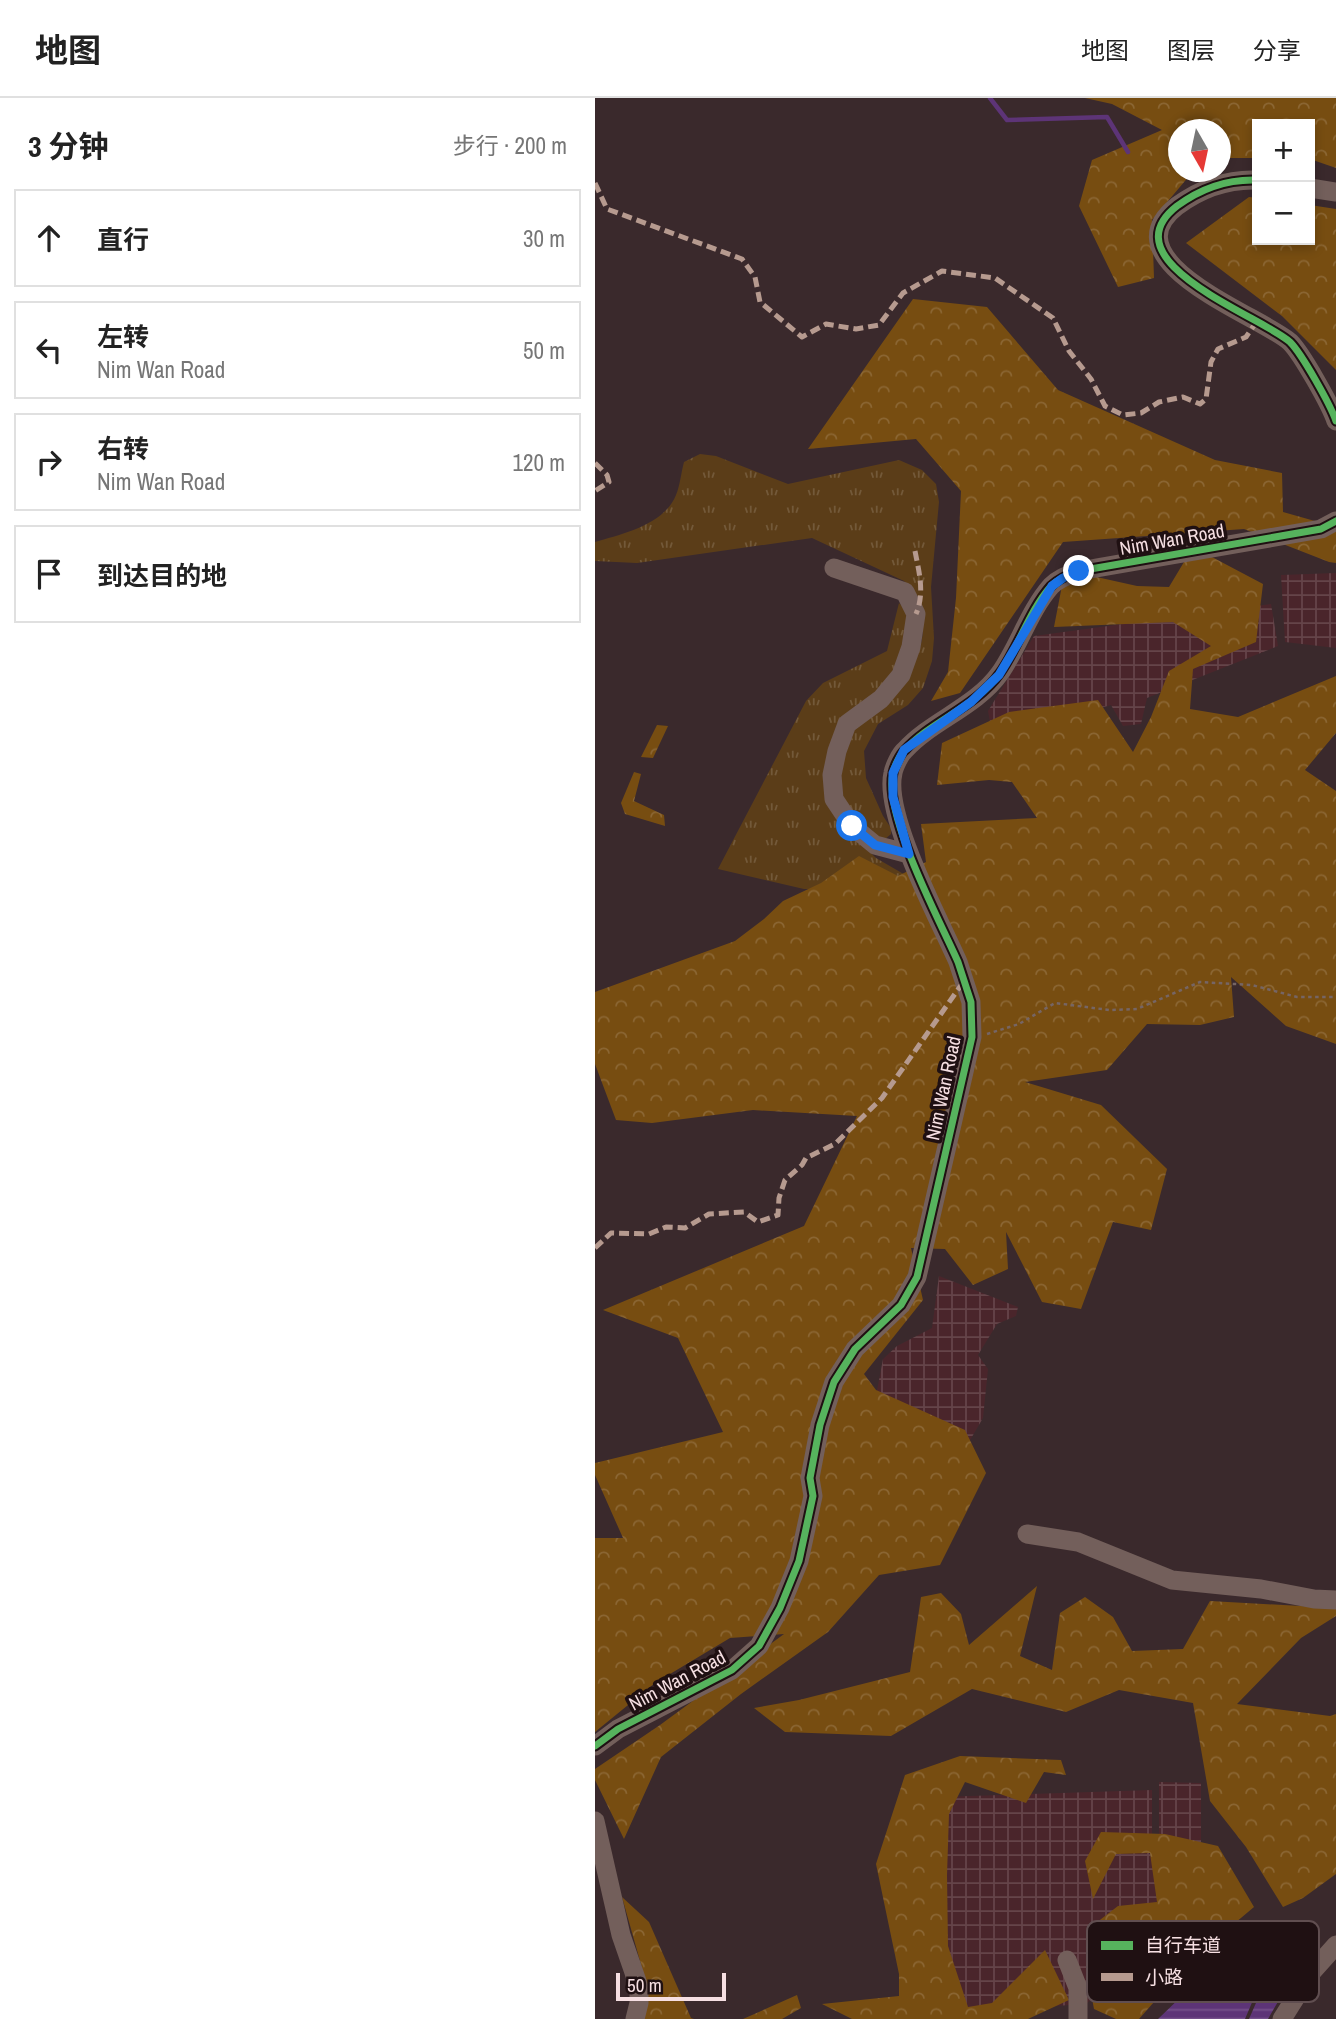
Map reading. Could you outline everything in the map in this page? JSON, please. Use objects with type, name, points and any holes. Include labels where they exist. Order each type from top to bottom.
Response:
[{"type":"street","points":[[1252,180],[1218,184],[1177,206],[1165,218],[1159,239],[1167,258],[1196,287],[1221,304],[1269,327],[1291,344],[1329,404],[1336,421]]},
{"type":"street","points":[[1315,189],[1336,192]]},
{"type":"street","name":"Nim Wan Road","points":[[595,1746],[618,1730],[732,1670],[759,1646],[780,1608],[799,1561],[813,1496],[810,1478],[820,1425],[834,1382],[855,1349],[901,1305],[916,1278],[972,1034],[971,1002],[958,962],[909,854],[893,797],[893,773],[904,750],[971,702],[999,675],[1052,586],[1063,578],[1079,571],[1321,529],[1336,521]]},
{"type":"street","points":[[834,568],[905,592],[916,614],[911,647],[901,675],[881,699],[847,724],[832,775],[834,799],[852,826],[875,845],[909,854]]},
{"type":"street","points":[[1027,1534],[1078,1542],[1172,1580],[1261,1588],[1314,1599],[1336,1600]]},
{"type":"street","points":[[595,1821],[621,1935],[639,1987],[635,2019]]},
{"type":"street","points":[[1319,1964],[1336,1945]]},
{"type":"street","points":[[1067,1960],[1078,1988],[1078,2019]]},
{"type":"street","points":[[1282,2019],[1293,2002]]},
{"type":"path","points":[[972,1034],[992,1034],[1019,1024],[1055,1003],[1109,1010],[1137,1009],[1200,982],[1252,985],[1297,998],[1336,997]]},
{"type":"shaded area","points":[[1336,573],[1336,648],[1285,642],[1281,575]]},
{"type":"shaded area","points":[[1271,604],[1278,646],[1147,698],[1141,724],[1123,726],[1111,705],[1063,719],[991,727],[988,711],[1034,636]]},
{"type":"shaded area","points":[[939,1276],[1018,1307],[1016,1316],[997,1324],[978,1355],[988,1369],[983,1418],[966,1447],[875,1401],[883,1359],[897,1346],[932,1328]]},
{"type":"shaded area","points":[[1159,1782],[1201,1783],[1201,1845],[1159,1842]]},
{"type":"shaded area","points":[[1152,1790],[1152,1841],[1164,1913],[1159,1921],[1087,1921],[1088,2002],[1086,2004],[959,2012],[939,1953],[938,1797]]},
{"type":"shaded area","points":[[1176,2002],[1252,2002],[1245,2019],[1158,2019]]},
{"type":"shaded area","points":[[1256,2002],[1278,2002],[1268,2019],[1249,2019]]},
{"type":"green space","points":[[1085,98],[1336,98],[1336,168],[1315,161],[1315,119],[1252,119],[1252,158],[1231,158],[1231,119],[1168,119],[1168,182],[1184,182],[1152,220],[1154,278],[1118,287],[1079,206],[1092,160],[1162,130],[1112,104]]},
{"type":"green space","points":[[1249,197],[1252,197],[1252,245],[1315,245],[1315,206],[1336,209],[1336,370],[1282,316],[1186,243]]},
{"type":"green space","points":[[913,299],[987,307],[1058,390],[1215,460],[1282,473],[1283,512],[1336,527],[1336,563],[1244,529],[1063,542],[960,693],[931,701],[948,672],[956,598],[961,491],[916,439],[808,449]]},
{"type":"green space","points":[[700,454],[716,456],[788,484],[899,460],[922,470],[936,484],[939,502],[931,587],[934,638],[932,661],[923,688],[908,705],[878,724],[864,751],[866,778],[891,828],[891,834],[884,840],[874,839],[845,806],[841,797],[839,775],[847,742],[857,724],[906,679],[918,655],[923,622],[917,601],[904,581],[812,538],[637,563],[595,561],[595,542],[641,527],[662,514],[679,488],[684,462]]},
{"type":"green space","points":[[1193,547],[1263,584],[1256,642],[1193,669],[1190,709],[1238,717],[1336,676],[1336,733],[1305,770],[1336,791],[1336,1044],[1286,1026],[1231,977],[1234,1017],[1200,1025],[1147,1024],[1107,1070],[1025,1082],[1101,1105],[1167,1169],[1151,1230],[1113,1222],[1081,1309],[1042,1302],[1006,1232],[1008,1269],[973,1285],[945,1249],[911,1248],[923,1300],[864,1374],[876,1390],[965,1430],[986,1473],[940,1565],[879,1575],[828,1632],[741,1694],[661,1757],[624,1839],[595,1780],[595,1769],[784,1634],[730,1638],[655,1683],[595,1732],[595,1538],[623,1538],[595,1475],[595,1463],[723,1432],[678,1338],[603,1310],[804,1226],[857,1116],[753,1110],[652,1123],[616,1120],[595,1064],[595,992],[735,941],[783,901],[821,883],[859,856],[898,876],[926,862],[921,824],[1037,818],[1012,782],[989,780],[937,785],[942,743],[1009,712],[1098,700],[1133,752],[1151,717],[1169,671],[1211,646],[1173,622],[1054,627],[1065,570],[1137,586],[1169,587]]},
{"type":"green space","points":[[899,603],[907,611],[902,659],[826,767],[863,845],[876,858],[907,876],[843,889],[804,889],[718,869],[806,701],[823,683],[887,651]]},
{"type":"green space","points":[[657,725],[668,726],[653,758],[641,757]]},
{"type":"green space","points":[[634,772],[641,774],[634,801],[664,815],[665,826],[625,814],[621,803]]},
{"type":"green space","points":[[1037,1586],[1020,1656],[1052,1670],[1060,1613],[1085,1597],[1113,1617],[1132,1651],[1183,1649],[1210,1601],[1336,1608],[1336,1616],[1301,1638],[1237,1704],[1330,1716],[1336,1714],[1336,1874],[1303,1898],[1283,1907],[1246,1847],[1210,1801],[1193,1703],[1119,1690],[1066,1712],[972,1689],[891,1736],[785,1732],[754,1708],[799,1700],[910,1672],[921,1597],[941,1593],[961,1614],[969,1645]]},
{"type":"green space","points":[[960,1756],[1061,1760],[1066,1775],[1044,1772],[1026,1803],[965,1782],[949,1814],[948,1946],[968,2007],[992,2003],[1045,1950],[1069,2000],[1028,2019],[852,2019],[822,2004],[899,1996],[899,1974],[876,1864],[905,1775]]},
{"type":"green space","points":[[1101,1832],[1165,1834],[1218,1846],[1254,1907],[1237,1921],[1099,1921],[1118,1906],[1157,1902],[1150,1853],[1116,1854],[1093,1899],[1085,1861]]},
{"type":"green space","points":[[622,1897],[649,1922],[691,2018],[694,2019],[644,2019],[642,1968]]},
{"type":"green space","points":[[797,1995],[801,2008],[782,2019],[743,2019]]},
{"type":"green space","points":[[1093,2002],[1154,2002],[1139,2019],[1116,2019],[1094,2009]]},
{"type":"waterway","points":[[990,98],[1007,120],[1107,117],[1128,152]]},
{"type":"marked path","points":[[595,183],[607,209],[742,259],[755,277],[760,302],[802,337],[826,324],[856,329],[879,325],[903,293],[942,271],[995,278],[1053,318],[1069,351],[1091,379],[1105,406],[1123,415],[1141,413],[1159,402],[1183,397],[1200,404],[1206,399],[1211,362],[1218,349],[1246,337],[1257,321]]},
{"type":"marked path","points":[[595,463],[607,475],[609,482],[595,491]]},
{"type":"marked path","points":[[915,551],[921,590],[916,614]]},
{"type":"marked path","points":[[595,1248],[611,1233],[649,1234],[666,1227],[685,1228],[709,1214],[744,1212],[758,1222],[778,1215],[779,1198],[785,1180],[806,1158],[835,1144],[882,1098],[964,981]]},
{"type":"cycle path","points":[[1252,180],[1215,186],[1177,206],[1160,227],[1160,247],[1174,267],[1196,286],[1290,342],[1315,380],[1336,421]]},
{"type":"cycle path","points":[[595,1746],[618,1729],[732,1670],[759,1646],[780,1608],[799,1561],[813,1496],[810,1478],[820,1425],[834,1382],[855,1349],[901,1305],[917,1277],[972,1037],[971,1002],[958,962],[915,868],[896,814],[892,791],[893,773],[899,757],[927,731],[990,685],[1007,663],[1043,596],[1061,579],[1079,571],[1321,529],[1336,521]]},
{"type":"route","points":[[852,826],[875,845],[909,854],[893,797],[893,773],[904,750],[971,702],[999,675],[1052,586],[1079,571]]}]
